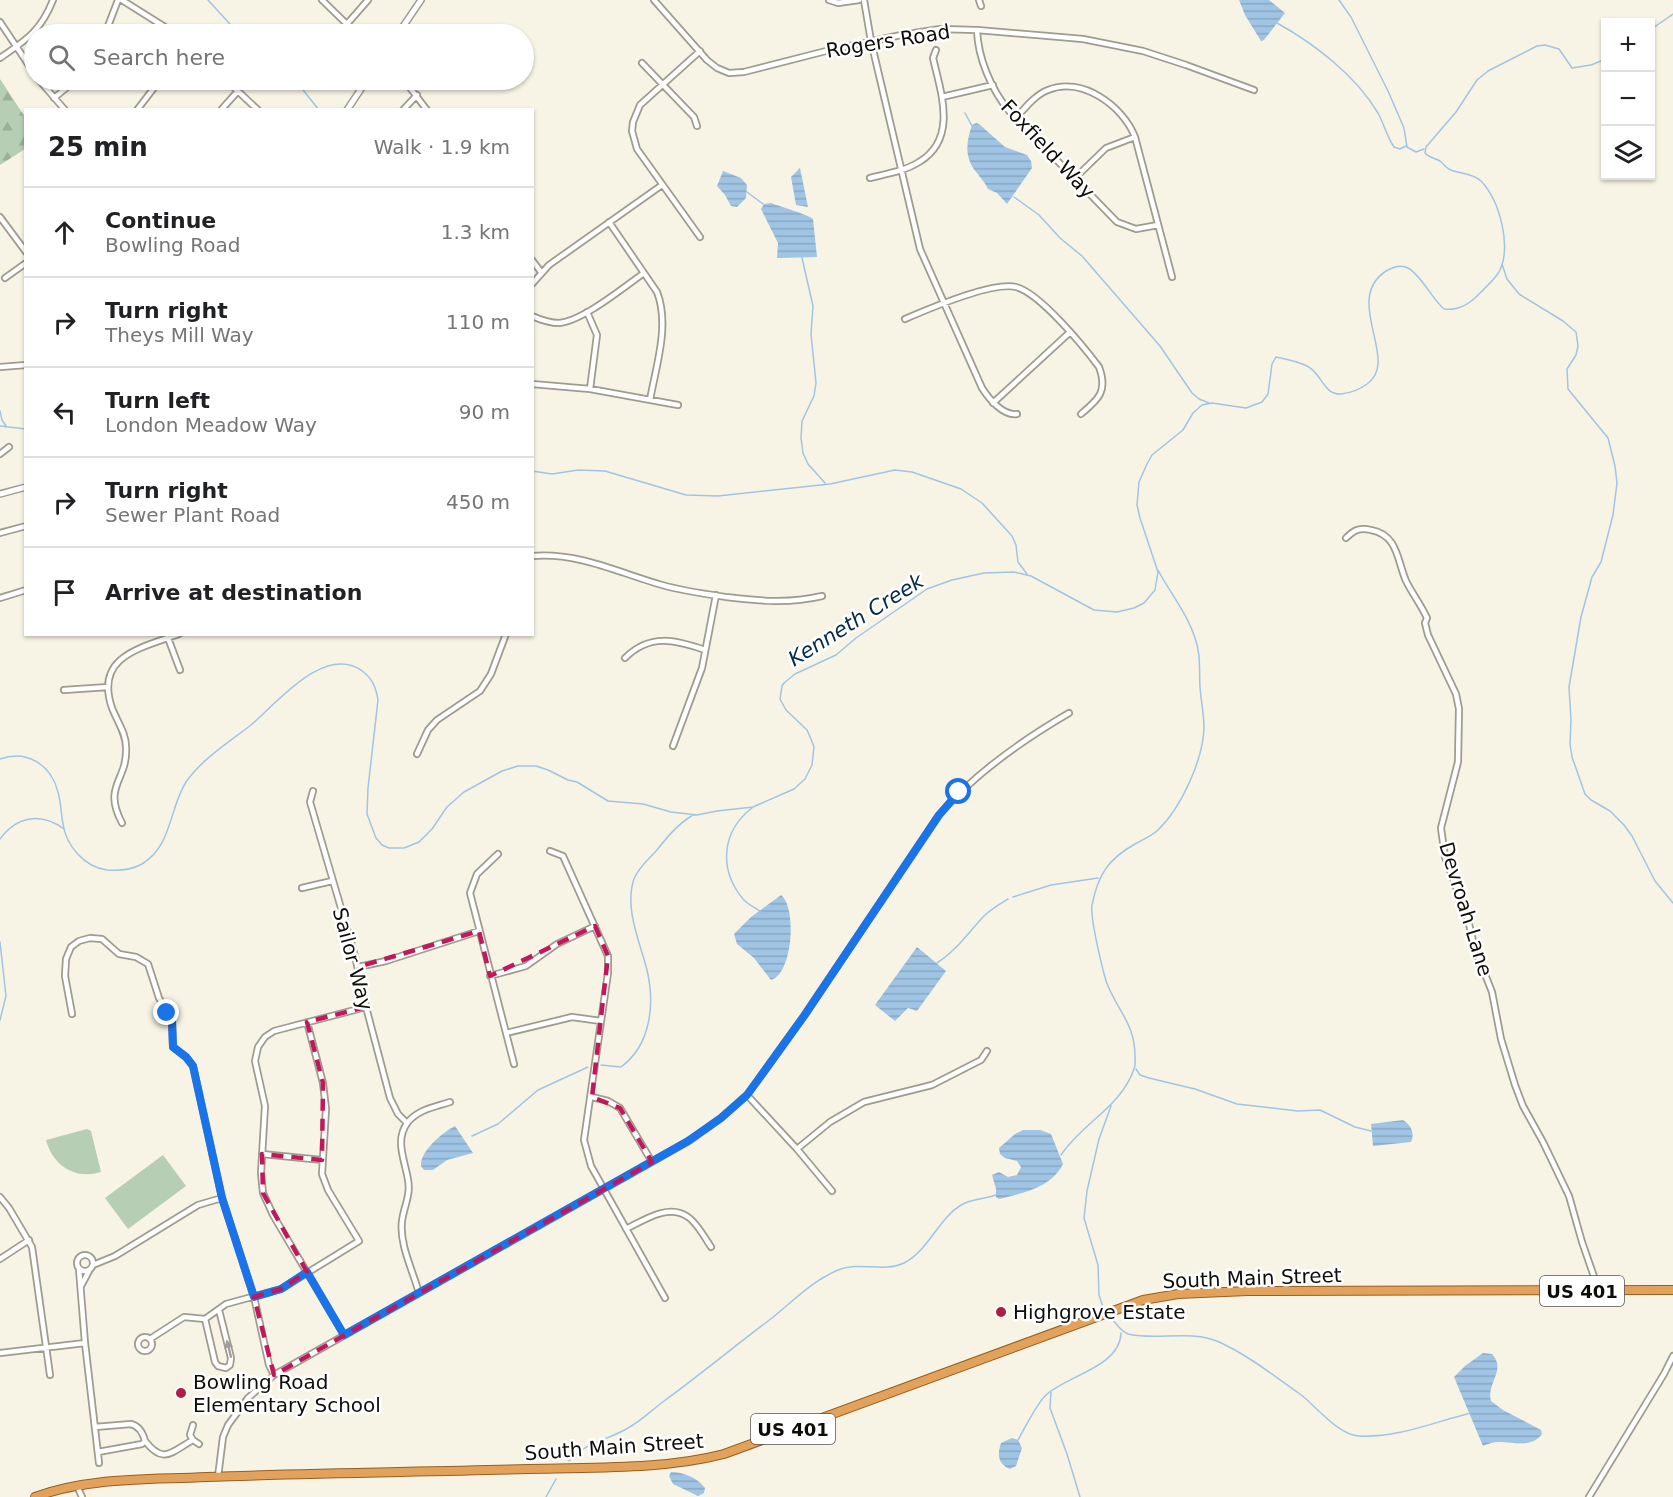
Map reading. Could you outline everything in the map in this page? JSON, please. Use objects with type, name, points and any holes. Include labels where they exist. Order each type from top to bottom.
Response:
[{"type":"highway","name":"US 401","points":[[1599,1291],[1673,1290]]},
{"type":"highway","name":"South Main Street","points":[[35,1497],[77,1485],[102,1482],[616,1467],[705,1459],[1096,1317],[1153,1298],[1178,1294],[1248,1291],[1599,1291]]},
{"type":"street","points":[[41,24],[53,0]]},
{"type":"street","points":[[109,24],[120,0],[160,24]]},
{"type":"street","points":[[322,0],[347,24],[368,0]]},
{"type":"street","points":[[405,24],[421,0]]},
{"type":"street","name":"Rogers Road","points":[[654,0],[717,68],[729,73],[744,72],[871,41],[940,29],[977,30],[1083,39],[1143,51],[1254,90]]},
{"type":"street","points":[[829,0],[838,3],[860,0]]},
{"type":"street","points":[[864,0],[871,41],[922,256],[979,383],[993,403],[1010,414],[1017,414]]},
{"type":"street","points":[[0,22],[24,58]]},
{"type":"street","name":"Foxfield Way","points":[[977,30],[978,49],[998,97],[1016,118],[1112,217],[1124,226],[1142,229],[1158,225]]},
{"type":"street","points":[[0,58],[24,42]]},
{"type":"street","points":[[870,178],[901,170],[920,162],[936,146],[945,123],[933,58],[936,50]]},
{"type":"street","points":[[700,51],[640,105],[632,131],[637,149],[700,237]]},
{"type":"street","points":[[642,63],[694,117],[697,126]]},
{"type":"street","points":[[942,98],[993,85]]},
{"type":"street","points":[[1016,118],[1044,92],[1057,87],[1081,89],[1111,104],[1127,121],[1135,137],[1172,277]]},
{"type":"street","points":[[47,90],[63,108]]},
{"type":"street","points":[[54,98],[64,90]]},
{"type":"street","points":[[139,108],[152,90]]},
{"type":"street","points":[[347,108],[360,90]]},
{"type":"street","points":[[413,90],[426,108]]},
{"type":"street","points":[[223,108],[238,91],[256,108]]},
{"type":"street","points":[[405,108],[417,95]]},
{"type":"street","points":[[1075,178],[1106,147],[1135,137]]},
{"type":"street","points":[[534,281],[541,272],[662,185]]},
{"type":"street","points":[[0,217],[24,249]]},
{"type":"street","points":[[609,222],[657,292],[663,311],[663,325],[650,400]]},
{"type":"street","points":[[534,263],[541,272]]},
{"type":"street","points":[[5,278],[24,264]]},
{"type":"street","points":[[534,317],[547,322],[559,323],[573,320],[644,273]]},
{"type":"street","points":[[905,319],[942,302],[1000,287],[1016,287],[1033,295],[1094,360],[1102,376],[1103,386],[1100,396],[1081,414]]},
{"type":"street","points":[[587,312],[597,335],[590,389]]},
{"type":"street","points":[[993,403],[1069,333]]},
{"type":"street","points":[[0,367],[24,365]]},
{"type":"street","points":[[534,384],[590,389],[678,405]]},
{"type":"street","points":[[0,454],[9,447]]},
{"type":"street","points":[[0,494],[24,488]]},
{"type":"street","points":[[0,533],[24,527]]},
{"type":"street","name":"Devroah Lane","points":[[1346,538],[1362,528],[1377,531],[1390,540],[1398,550],[1406,580],[1427,618],[1425,623],[1428,635],[1456,694],[1459,716],[1458,762],[1441,828],[1445,856],[1475,950],[1492,992],[1501,1039],[1515,1085],[1523,1106],[1569,1196],[1599,1291]]},
{"type":"street","points":[[534,556],[560,556],[584,560],[662,585],[716,595],[771,602],[805,600],[822,596]]},
{"type":"street","points":[[0,598],[24,591]]},
{"type":"street","points":[[673,746],[702,668],[716,595]]},
{"type":"street","points":[[122,823],[113,798],[126,748],[123,734],[110,704],[108,687],[110,672],[120,659],[128,654],[173,636]]},
{"type":"street","points":[[417,754],[428,730],[437,720],[480,691],[491,674],[505,636]]},
{"type":"street","points":[[168,638],[180,670]]},
{"type":"street","points":[[625,658],[649,642],[668,640],[705,650]]},
{"type":"street","points":[[64,690],[108,687]]},
{"type":"street","points":[[218,1477],[223,1437],[228,1425],[248,1398],[274,1375],[688,1141],[721,1118],[747,1095],[804,1016],[939,815],[959,792],[995,763],[1034,734],[1069,713]]},
{"type":"street","name":"Sailor Way","points":[[313,791],[310,802],[358,968],[390,1098],[398,1114],[407,1123]]},
{"type":"street","points":[[550,851],[563,856],[608,956],[608,973],[592,1097],[584,1140],[591,1166],[665,1298]]},
{"type":"street","points":[[498,854],[485,864],[473,882],[470,893],[514,1064]]},
{"type":"street","points":[[302,888],[332,881]]},
{"type":"street","points":[[490,976],[526,966],[557,944],[595,926]]},
{"type":"street","points":[[358,968],[479,931]]},
{"type":"street","points":[[72,1014],[65,976],[66,958],[71,947],[79,941],[90,938],[102,939],[119,954],[136,957],[147,964],[159,998],[172,1021],[173,1047],[193,1066],[222,1198],[254,1297],[268,1365],[274,1375]]},
{"type":"street","points":[[344,1335],[273,1215],[263,1193],[261,1173],[265,1106],[255,1061],[258,1047],[265,1036],[273,1031],[366,1007]]},
{"type":"street","points":[[506,1033],[572,1017],[601,1021]]},
{"type":"street","points":[[150,1339],[184,1317],[205,1319],[226,1304],[281,1289],[359,1241],[327,1190],[322,1174],[326,1108],[323,1083],[307,1022]]},
{"type":"street","points":[[797,1149],[830,1122],[864,1102],[932,1085],[981,1060],[987,1052]]},
{"type":"street","points":[[747,1095],[832,1191]]},
{"type":"street","points":[[592,1097],[608,1101],[620,1108],[652,1162]]},
{"type":"street","points":[[419,1293],[404,1242],[402,1221],[408,1199],[408,1180],[401,1155],[401,1141],[407,1123],[421,1111],[450,1102]]},
{"type":"street","points":[[262,1154],[322,1160]]},
{"type":"street","points":[[0,1197],[29,1240],[34,1258],[50,1376]]},
{"type":"street","points":[[79,1288],[93,1265],[110,1258],[198,1205],[222,1198]]},
{"type":"street","points":[[626,1229],[655,1215],[673,1211],[689,1217],[711,1247]]},
{"type":"street","points":[[0,1259],[29,1240]]},
{"type":"street","points":[[99,1463],[76,1263],[78,1258],[86,1255],[110,1258]]},
{"type":"street","points":[[91,1257],[93,1265]]},
{"type":"street","points":[[78,1269],[84,1272],[89,1271]]},
{"type":"street","points":[[205,1319],[215,1362],[218,1366],[226,1368],[230,1365],[231,1358],[219,1310]]},
{"type":"street","points":[[0,1353],[85,1343]]},
{"type":"street","points":[[1589,1497],[1665,1374],[1673,1356]]},
{"type":"street","points":[[95,1427],[136,1425],[153,1451],[161,1456],[193,1440]]},
{"type":"street","points":[[193,1425],[190,1435],[199,1444]]},
{"type":"street","points":[[98,1452],[142,1444],[145,1441]]},
{"type":"street","points":[[77,1485],[82,1497]]},
{"type":"highlighted area","points":[[595,926],[608,956],[592,1097],[620,1108],[652,1162],[274,1375],[254,1297],[281,1289],[307,1272],[263,1193],[262,1154],[322,1160],[323,1083],[307,1022],[366,1007],[358,967],[479,931],[490,976]]},
{"type":"green space","points":[[0,79],[24,115],[24,150],[0,165]]},
{"type":"green space","points":[[87,1129],[91,1131],[101,1172],[82,1174],[66,1169],[60,1164],[49,1149],[46,1140]]},
{"type":"green space","points":[[163,1155],[186,1186],[128,1229],[105,1198]]},
{"type":"water","points":[[1239,0],[1269,0],[1285,13],[1261,41],[1245,15]]},
{"type":"water","points":[[976,123],[1005,147],[1027,155],[1031,161],[1032,168],[1007,204],[997,193],[988,189],[970,162],[967,150],[968,138],[972,125]]},
{"type":"water","points":[[800,168],[808,207],[796,205],[791,177]]},
{"type":"water","points":[[723,171],[741,178],[747,185],[746,198],[737,207],[731,206],[717,186]]},
{"type":"water","points":[[771,203],[813,219],[817,257],[777,258],[778,243],[761,209],[764,204]]},
{"type":"water","points":[[781,895],[789,912],[790,940],[784,966],[771,980],[754,958],[737,944],[734,934],[751,917]]},
{"type":"water","points":[[917,947],[946,971],[917,1011],[908,1008],[895,1021],[875,1005]]},
{"type":"water","points":[[1403,1120],[1412,1129],[1411,1142],[1373,1146],[1371,1124]]},
{"type":"water","points":[[455,1126],[473,1153],[447,1160],[433,1170],[424,1170],[421,1166],[424,1154],[438,1138]]},
{"type":"water","points":[[1023,1130],[1040,1130],[1051,1134],[1063,1164],[1058,1172],[1044,1184],[1027,1192],[999,1199],[996,1197],[992,1175],[999,1172],[1008,1177],[1017,1175],[1021,1167],[1017,1161],[1000,1154],[999,1148]]},
{"type":"water","points":[[1483,1353],[1492,1354],[1497,1366],[1491,1388],[1491,1401],[1541,1430],[1542,1434],[1538,1439],[1527,1443],[1496,1442],[1483,1446],[1454,1377]]},
{"type":"water","points":[[1012,1438],[1018,1440],[1022,1448],[1016,1466],[1010,1469],[1001,1462],[999,1451],[1001,1443]]},
{"type":"water","points":[[671,1472],[685,1474],[702,1484],[705,1488],[704,1493],[698,1496],[673,1484],[669,1476]]},
{"type":"waterway","points":[[208,0],[230,24]]},
{"type":"waterway","points":[[1339,0],[1351,17],[1388,91],[1404,128],[1407,147],[1416,152],[1424,149]]},
{"type":"waterway","name":"Kenneth Creek","points":[[1655,27],[1673,14]]},
{"type":"waterway","points":[[1277,23],[1334,62],[1369,99],[1394,147],[1400,149],[1406,146]]},
{"type":"waterway","name":"Kenneth Creek","points":[[0,759],[10,756],[28,758],[44,767],[50,774],[58,792],[68,840],[84,860],[107,870],[133,868],[152,856],[159,847],[165,837],[180,793],[200,766],[251,725],[301,680],[331,665],[346,664],[361,670],[368,676],[377,695],[367,814],[376,838],[382,845],[389,848],[404,848],[419,842],[432,829],[447,807],[464,792],[502,771],[518,766],[536,766],[548,770],[577,782],[608,801],[643,804],[671,812],[697,815],[753,807],[794,789],[805,779],[812,765],[814,747],[807,730],[786,710],[780,699],[784,683],[795,674],[836,655],[856,638],[927,589],[952,580],[984,573],[1014,572],[1031,576],[1094,610],[1117,612],[1144,603],[1155,590],[1158,572],[1137,505],[1139,482],[1152,455],[1183,430],[1193,413],[1202,405],[1212,403],[1246,408],[1262,402],[1268,394],[1272,364],[1276,357],[1312,369],[1326,387],[1335,393],[1352,392],[1367,384],[1376,374],[1378,361],[1369,298],[1374,283],[1386,271],[1394,267],[1408,268],[1418,276],[1444,309],[1459,307],[1476,297],[1497,275],[1503,262],[1504,237],[1498,212],[1494,200],[1481,181],[1474,176],[1448,169],[1440,161],[1427,155],[1426,147],[1456,112],[1477,80],[1488,71],[1537,46],[1545,45],[1559,49],[1572,68],[1601,61]]},
{"type":"waterway","points":[[303,90],[317,108]]},
{"type":"waterway","points":[[965,113],[972,126]]},
{"type":"waterway","points":[[747,192],[763,204]]},
{"type":"waterway","points":[[1014,197],[1039,215],[1060,238],[1082,256],[1160,346],[1192,393],[1209,403]]},
{"type":"waterway","points":[[802,258],[813,306],[811,334],[816,383],[814,396],[802,421],[801,438],[803,453],[808,464],[825,483]]},
{"type":"waterway","points":[[1502,264],[1507,279],[1519,294],[1563,321],[1576,332],[1578,346],[1576,355],[1567,369],[1568,389],[1608,438],[1615,466],[1617,483],[1613,515],[1601,562],[1592,577],[1581,617],[1569,687],[1572,757],[1585,794],[1610,811],[1624,825],[1655,881],[1673,903]]},
{"type":"waterway","points":[[0,411],[6,426]]},
{"type":"waterway","points":[[0,426],[24,429]]},
{"type":"waterway","points":[[534,471],[552,474],[578,470],[605,471],[686,495],[718,496],[830,484],[895,470],[912,472],[961,489],[982,503],[1012,536],[1016,545],[1018,562],[1027,574]]},
{"type":"waterway","points":[[1061,1155],[1079,1133],[1120,1094],[1135,1066],[1132,1034],[1106,981],[1097,943],[1092,911],[1097,885],[1111,862],[1153,834],[1167,821],[1189,783],[1203,741],[1204,723],[1197,644],[1188,620],[1158,570]]},
{"type":"waterway","points":[[752,808],[734,828],[729,839],[727,863],[735,887],[743,899],[761,912]]},
{"type":"waterway","points":[[601,1065],[621,1067],[639,1047],[648,1023],[651,996],[647,970],[632,913],[631,890],[634,879],[641,867],[669,835],[693,815]]},
{"type":"waterway","points":[[0,839],[14,825],[30,819],[47,820],[64,829]]},
{"type":"waterway","points":[[1013,897],[1051,885],[1098,878]]},
{"type":"waterway","points":[[937,963],[956,947],[987,913],[1008,899]]},
{"type":"waterway","points":[[0,942],[6,996],[0,1020]]},
{"type":"waterway","points":[[472,1136],[498,1124],[538,1090],[588,1067]]},
{"type":"waterway","points":[[1136,1069],[1140,1075],[1195,1089],[1237,1104],[1298,1111],[1320,1110],[1355,1127],[1371,1131]]},
{"type":"waterway","points":[[1104,1310],[1099,1295],[1098,1265],[1084,1218],[1087,1191],[1099,1139],[1111,1106]]},
{"type":"waterway","points":[[569,1461],[582,1450],[637,1422],[820,1280],[846,1268],[888,1267],[904,1263],[920,1250],[946,1218],[961,1205],[996,1195]]},
{"type":"waterway","points":[[1111,1318],[1128,1334],[1196,1336],[1219,1342],[1271,1373],[1300,1394],[1336,1426],[1351,1434],[1388,1435],[1471,1413]]},
{"type":"waterway","points":[[1018,1440],[1045,1396],[1102,1363],[1118,1345],[1121,1333]]},
{"type":"waterway","points":[[1051,1392],[1050,1408],[1080,1497]]},
{"type":"waterway","points":[[546,1497],[556,1479]]},
{"type":"place","name":"Highgrove Estate","points":[[1001,1312]]},
{"type":"place","name":"Bowling Road Elementary School","points":[[181,1393]]},
{"type":"route","points":[[167,1013],[172,1021],[173,1047],[193,1066],[222,1198],[254,1297],[281,1289],[307,1272],[344,1335],[688,1141],[721,1118],[747,1095],[804,1016],[939,815],[959,792]]}]
